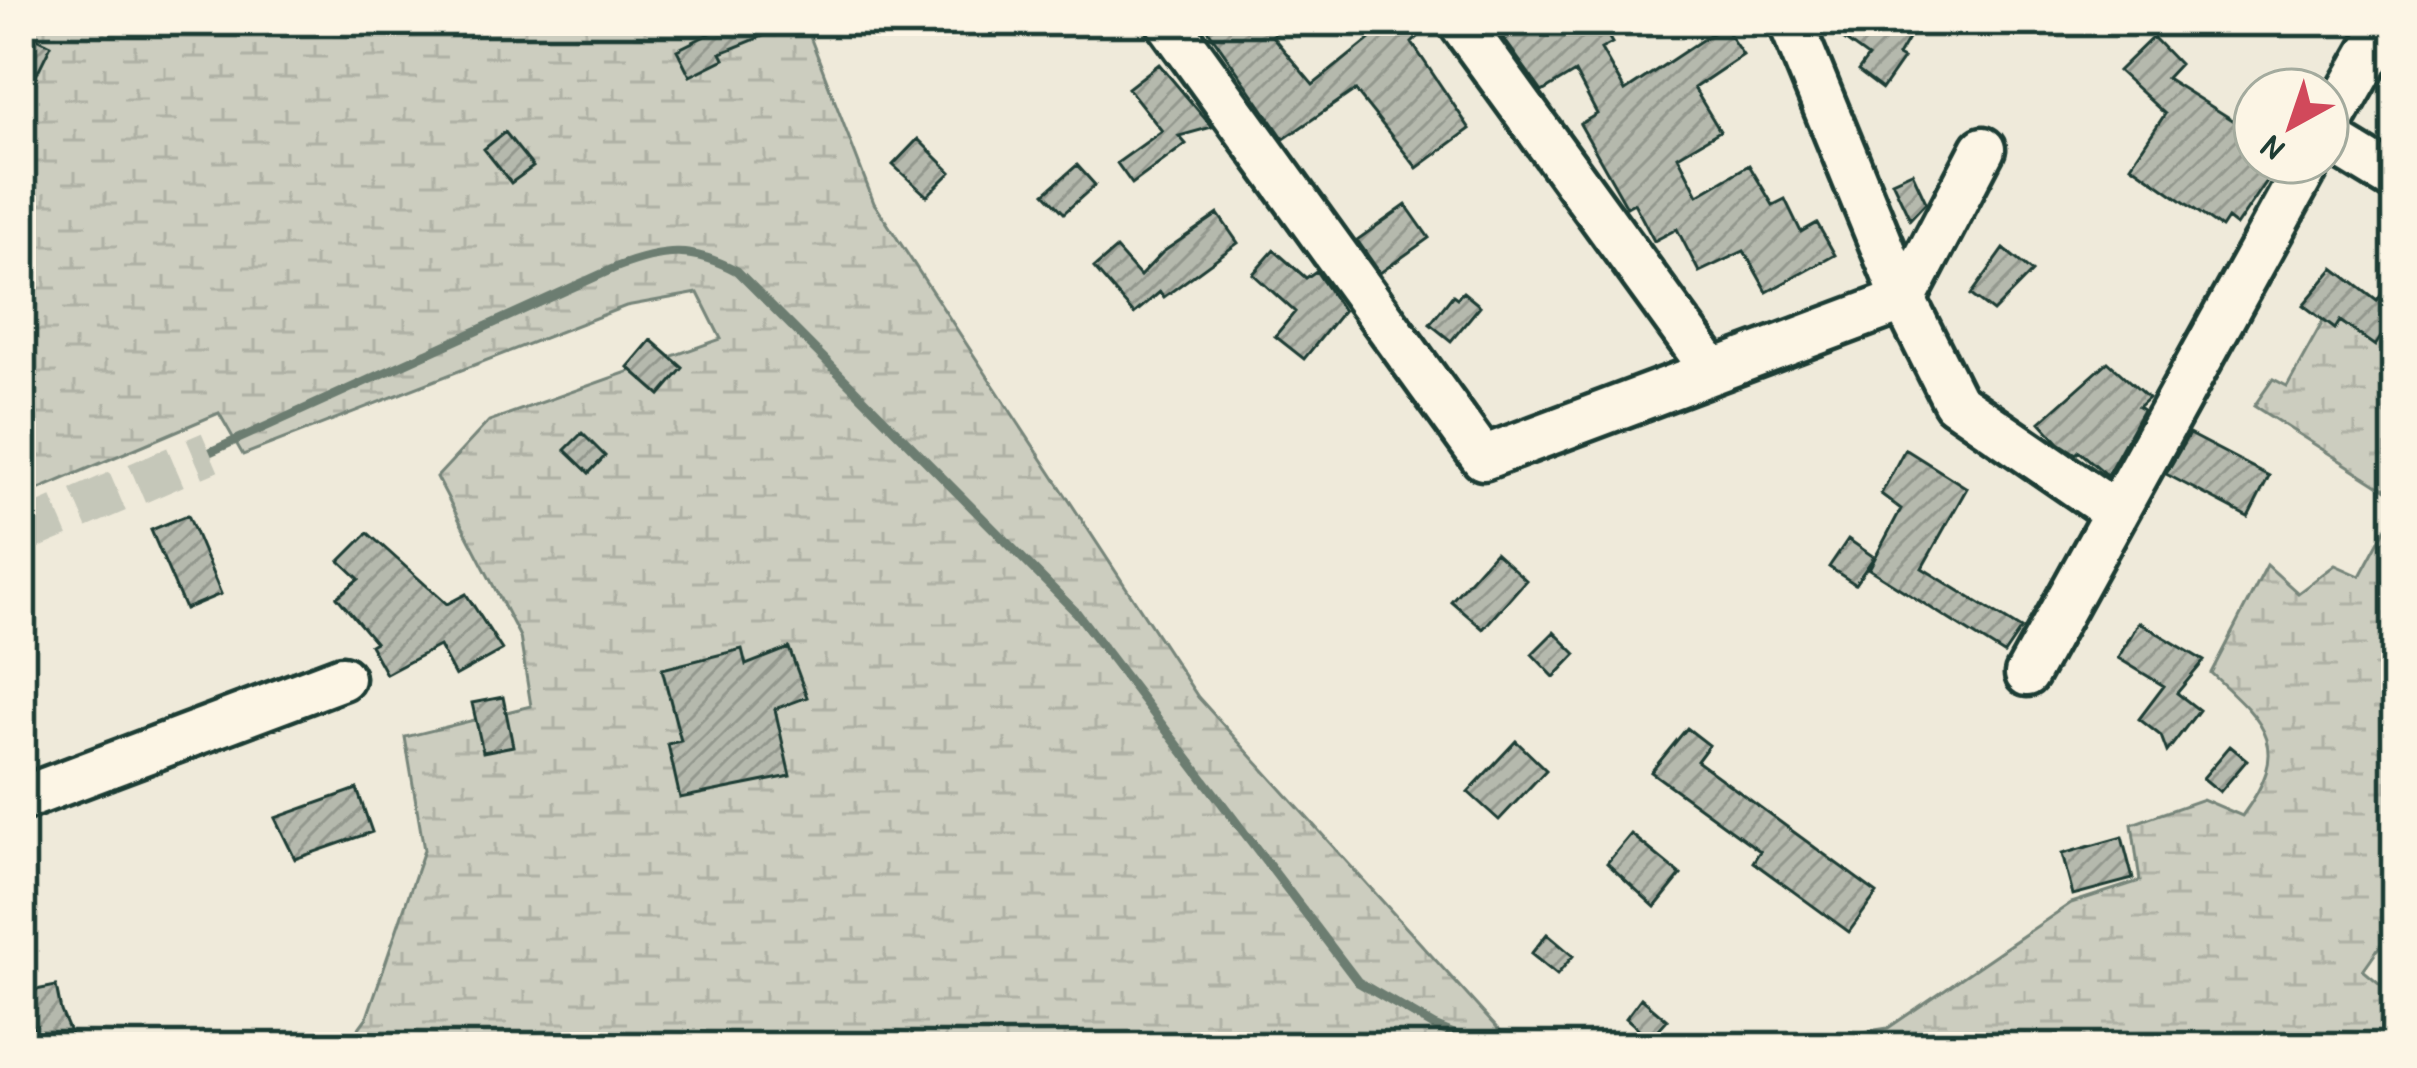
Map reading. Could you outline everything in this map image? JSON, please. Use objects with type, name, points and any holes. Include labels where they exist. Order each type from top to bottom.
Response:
[{"type":"street","points":[[1167,21],[1483,458],[1904,300],[1983,149]]},
{"type":"street","points":[[1459,21],[1713,371]]},
{"type":"street","points":[[1790,21],[1904,300],[1954,402],[2115,512]]},
{"type":"street","points":[[2351,91],[2390,21]]},
{"type":"street","points":[[2351,150],[2396,180]]},
{"type":"street","points":[[2027,674],[2296,186]]},
{"type":"street","points":[[21,799],[342,678]]},
{"type":"green space","points":[[21,21],[804,21],[874,203],[1198,697],[1514,1047],[345,1047],[367,1017],[424,850],[405,737],[531,706],[520,637],[437,477],[489,421],[721,339],[698,293],[626,306],[243,455],[219,413],[21,497]]},
{"type":"green space","points":[[2336,298],[2380,320],[2396,299],[2396,496],[2254,406],[2273,379],[2287,386]]},
{"type":"green space","points":[[2396,509],[2396,948],[2384,940],[2363,970],[2396,997],[2396,1047],[1767,1047],[1888,1028],[2071,903],[2140,881],[2132,824],[2203,799],[2242,816],[2266,771],[2266,737],[2246,707],[2211,673],[2267,565],[2298,593],[2335,565],[2360,576]]},
{"type":"building","points":[[735,21],[798,22],[721,53],[724,59],[690,76],[677,50]]},
{"type":"building","points":[[1202,21],[1292,21],[1272,36],[1313,85],[1392,21],[1434,21],[1412,43],[1470,129],[1417,168],[1355,90],[1284,139]]},
{"type":"building","points":[[1491,21],[1599,21],[1612,43],[1601,49],[1625,91],[1723,26],[1743,55],[1694,88],[1720,131],[1678,156],[1698,195],[1749,165],[1773,205],[1785,199],[1801,232],[1817,223],[1835,255],[1767,292],[1744,251],[1699,272],[1677,229],[1654,241],[1634,203],[1627,207],[1580,124],[1597,114],[1575,72],[1542,92]]},
{"type":"building","points":[[1818,21],[1895,21],[1912,32],[1898,56],[1903,59],[1882,89],[1858,71],[1868,57]]},
{"type":"building","points":[[27,33],[51,45],[21,106],[21,45]]},
{"type":"building","points":[[2153,37],[2179,64],[2166,78],[2231,119],[2231,186],[2264,186],[2236,226],[2227,219],[2221,228],[2131,165],[2165,114],[2118,71]]},
{"type":"building","points":[[1159,64],[1212,127],[1179,136],[1186,144],[1132,184],[1117,163],[1162,131],[1128,88]]},
{"type":"building","points":[[505,132],[533,167],[511,183],[484,149]]},
{"type":"building","points":[[918,139],[951,172],[927,196],[893,165]]},
{"type":"building","points":[[1077,165],[1095,185],[1064,213],[1045,193]]},
{"type":"building","points":[[1912,172],[1926,202],[1910,219],[1892,181]]},
{"type":"building","points":[[1406,205],[1429,238],[1380,273],[1357,240]]},
{"type":"building","points":[[1218,214],[1238,243],[1134,314],[1094,268],[1116,249],[1140,276],[1163,252]]},
{"type":"building","points":[[2004,249],[2032,272],[1993,312],[1971,295]]},
{"type":"building","points":[[1274,250],[1306,278],[1316,271],[1343,311],[1304,359],[1275,336],[1295,312],[1253,274]]},
{"type":"building","points":[[2334,268],[2377,301],[2396,273],[2396,315],[2375,346],[2340,321],[2335,329],[2303,305]]},
{"type":"building","points":[[1463,292],[1480,306],[1451,341],[1430,324],[1453,295],[1457,298]]},
{"type":"building","points":[[651,340],[683,368],[660,395],[628,367]]},
{"type":"building","points":[[2108,362],[2148,398],[2138,407],[2143,410],[2107,475],[2079,451],[2076,454],[2059,443],[2040,422]]},
{"type":"building","points":[[582,433],[605,456],[589,473],[565,450]]},
{"type":"building","points":[[2189,434],[2269,476],[2248,517],[2166,474]]},
{"type":"building","points":[[1905,449],[1967,488],[1922,568],[2021,629],[2004,654],[1869,569],[1901,509],[1881,494]]},
{"type":"building","points":[[188,515],[221,594],[185,609],[151,530]]},
{"type":"building","points":[[368,533],[447,604],[466,594],[502,650],[455,676],[439,646],[386,674],[370,645],[375,642],[337,597],[359,579],[340,561]]},
{"type":"building","points":[[1848,539],[1874,557],[1855,584],[1829,567]]},
{"type":"building","points":[[1495,552],[1526,580],[1483,629],[1451,601]]},
{"type":"building","points":[[2139,622],[2204,661],[2177,693],[2199,710],[2167,752],[2161,736],[2139,719],[2164,686],[2118,658]]},
{"type":"building","points":[[1554,632],[1576,654],[1554,677],[1532,654]]},
{"type":"building","points":[[789,648],[807,697],[775,709],[790,776],[680,798],[668,744],[681,741],[662,669],[742,649],[746,665]]},
{"type":"building","points":[[503,697],[513,746],[483,752],[472,703]]},
{"type":"building","points":[[1687,728],[1709,745],[1697,761],[1877,893],[1849,932],[1753,862],[1760,851],[1651,772]]},
{"type":"building","points":[[1516,741],[1546,770],[1499,820],[1468,792]]},
{"type":"building","points":[[2230,746],[2247,760],[2220,792],[2203,778]]},
{"type":"building","points":[[357,789],[372,832],[295,859],[275,818]]},
{"type":"building","points":[[1631,834],[1681,875],[1655,907],[1607,863]]},
{"type":"building","points":[[2122,837],[2133,879],[2073,895],[2062,854]]},
{"type":"building","points":[[1547,934],[1573,956],[1557,975],[1531,954]]},
{"type":"building","points":[[56,986],[76,1047],[42,1047],[21,999],[21,993]]},
{"type":"building","points":[[1641,998],[1667,1020],[1650,1039],[1626,1018]]},
{"type":"waterway","points":[[210,452],[617,267],[678,253],[721,263],[737,271],[1077,613],[1358,982],[1434,1026],[1485,1047]]},
{"type":"tunnel","points":[[21,533],[210,452]]}]
